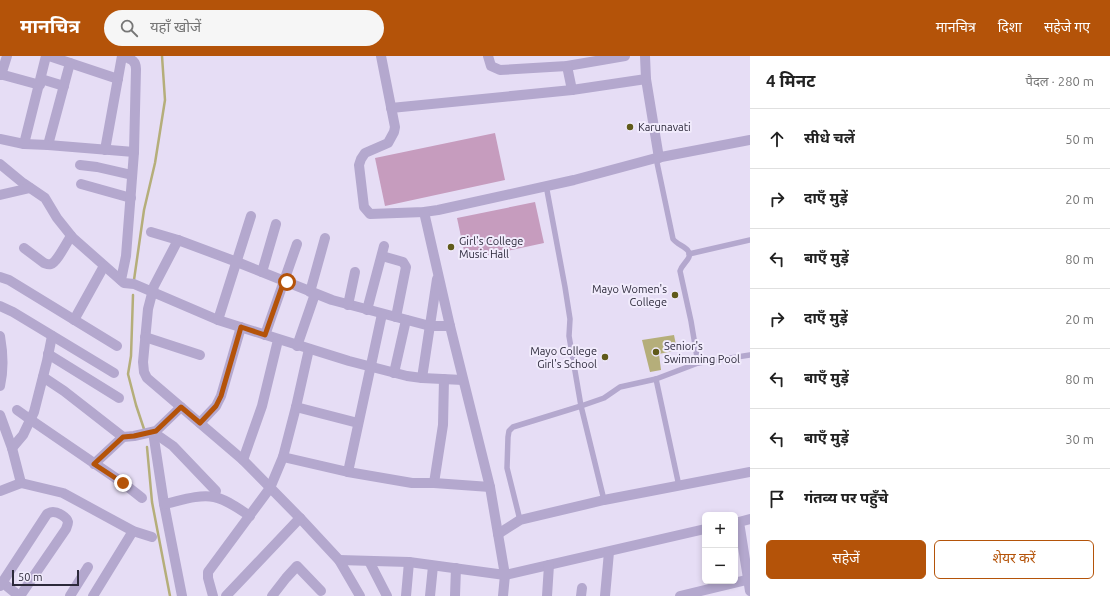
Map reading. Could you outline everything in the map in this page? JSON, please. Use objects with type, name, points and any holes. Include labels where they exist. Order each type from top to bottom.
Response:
[{"type":"street","points":[[7,56],[1,75],[64,86]]},
{"type":"street","points":[[24,144],[48,56],[118,79]]},
{"type":"street","points":[[105,150],[122,56],[132,59],[136,64],[134,152],[126,256],[126,282]]},
{"type":"street","points":[[381,56],[395,127],[392,138],[388,143],[365,153],[359,165],[364,207],[370,214],[424,212],[574,180],[658,158],[750,140]]},
{"type":"street","points":[[488,56],[489,62],[492,66],[500,70],[567,66],[582,60],[625,56]]},
{"type":"street","points":[[645,56],[646,79],[658,158]]},
{"type":"street","points":[[48,145],[70,63]]},
{"type":"street","points":[[567,66],[572,90]]},
{"type":"street","points":[[391,108],[572,90],[646,79]]},
{"type":"street","points":[[0,139],[24,144],[134,152]]},
{"type":"street","points":[[0,164],[45,198],[57,218],[71,236],[104,266],[126,282],[218,320],[297,346],[394,373],[422,378],[463,380]]},
{"type":"street","points":[[80,165],[132,175]]},
{"type":"street","points":[[81,184],[131,198]]},
{"type":"street","points":[[0,195],[30,188]]},
{"type":"street","points":[[424,212],[450,326],[490,487],[505,575],[503,596]]},
{"type":"street","points":[[218,320],[251,216]]},
{"type":"street","points":[[262,272],[276,224]]},
{"type":"street","points":[[151,232],[178,240],[237,262],[332,300],[430,326],[450,326]]},
{"type":"street","points":[[24,248],[44,263],[52,264],[71,236]]},
{"type":"street","points":[[297,346],[312,293],[325,238]]},
{"type":"street","points":[[178,240],[158,275],[148,309],[143,362],[144,372],[147,378],[243,460],[300,518],[339,560],[360,596]]},
{"type":"street","points":[[265,335],[297,244]]},
{"type":"street","points":[[367,310],[383,251],[402,262],[406,267],[394,373]]},
{"type":"street","points":[[74,320],[104,266]]},
{"type":"street","points":[[348,305],[355,272]]},
{"type":"street","points":[[422,378],[438,273]]},
{"type":"street","points":[[0,277],[9,280],[117,346]]},
{"type":"street","points":[[0,306],[13,312],[114,373]]},
{"type":"street","points":[[348,472],[382,314]]},
{"type":"street","points":[[200,423],[216,406],[221,396],[241,327]]},
{"type":"street","points":[[0,336],[2,345],[3,370],[0,386]]},
{"type":"street","points":[[12,448],[23,435],[34,412],[52,336]]},
{"type":"street","points":[[145,337],[200,355]]},
{"type":"street","points":[[243,460],[262,406],[278,340]]},
{"type":"street","points":[[213,596],[208,578],[208,572],[270,488],[283,457],[309,349]]},
{"type":"street","points":[[48,354],[119,398]]},
{"type":"street","points":[[43,376],[123,437]]},
{"type":"street","points":[[434,483],[443,425],[444,379]]},
{"type":"street","points":[[94,464],[123,437],[151,433],[161,427],[181,407]]},
{"type":"street","points":[[296,407],[358,423]]},
{"type":"street","points":[[18,410],[123,483],[142,498]]},
{"type":"street","points":[[0,415],[12,448],[21,483]]},
{"type":"street","points":[[151,433],[173,446],[216,491]]},
{"type":"street","points":[[151,433],[182,596]]},
{"type":"street","points":[[283,457],[348,472],[412,483],[490,487]]},
{"type":"street","points":[[498,534],[520,520],[604,500],[750,472]]},
{"type":"street","points":[[0,491],[21,483],[62,493],[133,531],[152,537]]},
{"type":"street","points":[[164,504],[195,498],[214,497],[224,500],[250,516]]},
{"type":"street","points":[[55,512],[66,518],[68,521],[66,529],[19,596],[1,584],[47,514],[55,512]]},
{"type":"street","points":[[226,596],[300,518]]},
{"type":"street","points":[[738,522],[750,519]]},
{"type":"street","points":[[738,527],[749,579],[750,591]]},
{"type":"street","points":[[93,596],[133,531]]},
{"type":"street","points":[[339,560],[409,562],[505,575],[702,531]]},
{"type":"street","points":[[605,596],[609,552]]},
{"type":"street","points":[[368,561],[386,596]]},
{"type":"street","points":[[406,596],[409,562]]},
{"type":"street","points":[[547,596],[548,565]]},
{"type":"street","points":[[272,596],[297,566],[321,591]]},
{"type":"street","points":[[430,596],[433,566]]},
{"type":"street","points":[[70,596],[88,567]]},
{"type":"street","points":[[454,596],[456,568]]},
{"type":"street","points":[[680,596],[749,579]]},
{"type":"lane","points":[[658,158],[673,239],[676,243],[687,250],[689,254]]},
{"type":"lane","points":[[546,186],[570,319],[569,336],[582,406],[604,500]]},
{"type":"lane","points":[[689,254],[750,240]]},
{"type":"lane","points":[[689,254],[680,271],[698,363]]},
{"type":"lane","points":[[520,520],[507,468],[508,437],[509,431],[513,427],[604,398],[620,387],[656,379],[698,363],[750,355]]},
{"type":"lane","points":[[656,379],[679,486]]},
{"type":"shaded area","points":[[495,133],[505,180],[385,206],[375,158]]},
{"type":"shaded area","points":[[535,202],[544,243],[466,260],[457,218]]},
{"type":"shaded area","name":"Senior's Swimming Pool","points":[[674,335],[677,350],[659,354],[661,370],[650,372],[642,340]]},
{"type":"waterway","points":[[134,280],[144,210],[155,163],[165,100],[162,56]]},
{"type":"waterway","points":[[133,295],[131,356],[128,374],[144,429]]},
{"type":"waterway","points":[[147,447],[152,502],[170,596]]},
{"type":"place","name":"Karunavati","points":[[630,127]]},
{"type":"place","name":"Girl's College Music Hall","points":[[451,247]]},
{"type":"place","name":"Mayo Women's College","points":[[675,295]]},
{"type":"place","name":"Senior's Swimming Pool","points":[[656,352]]},
{"type":"place","name":"Mayo College Girl's School","points":[[605,357]]},
{"type":"route","points":[[123,483],[94,464],[123,437],[156,431],[181,407],[200,423],[216,406],[221,396],[241,327],[265,335],[284,281],[287,282]]}]
